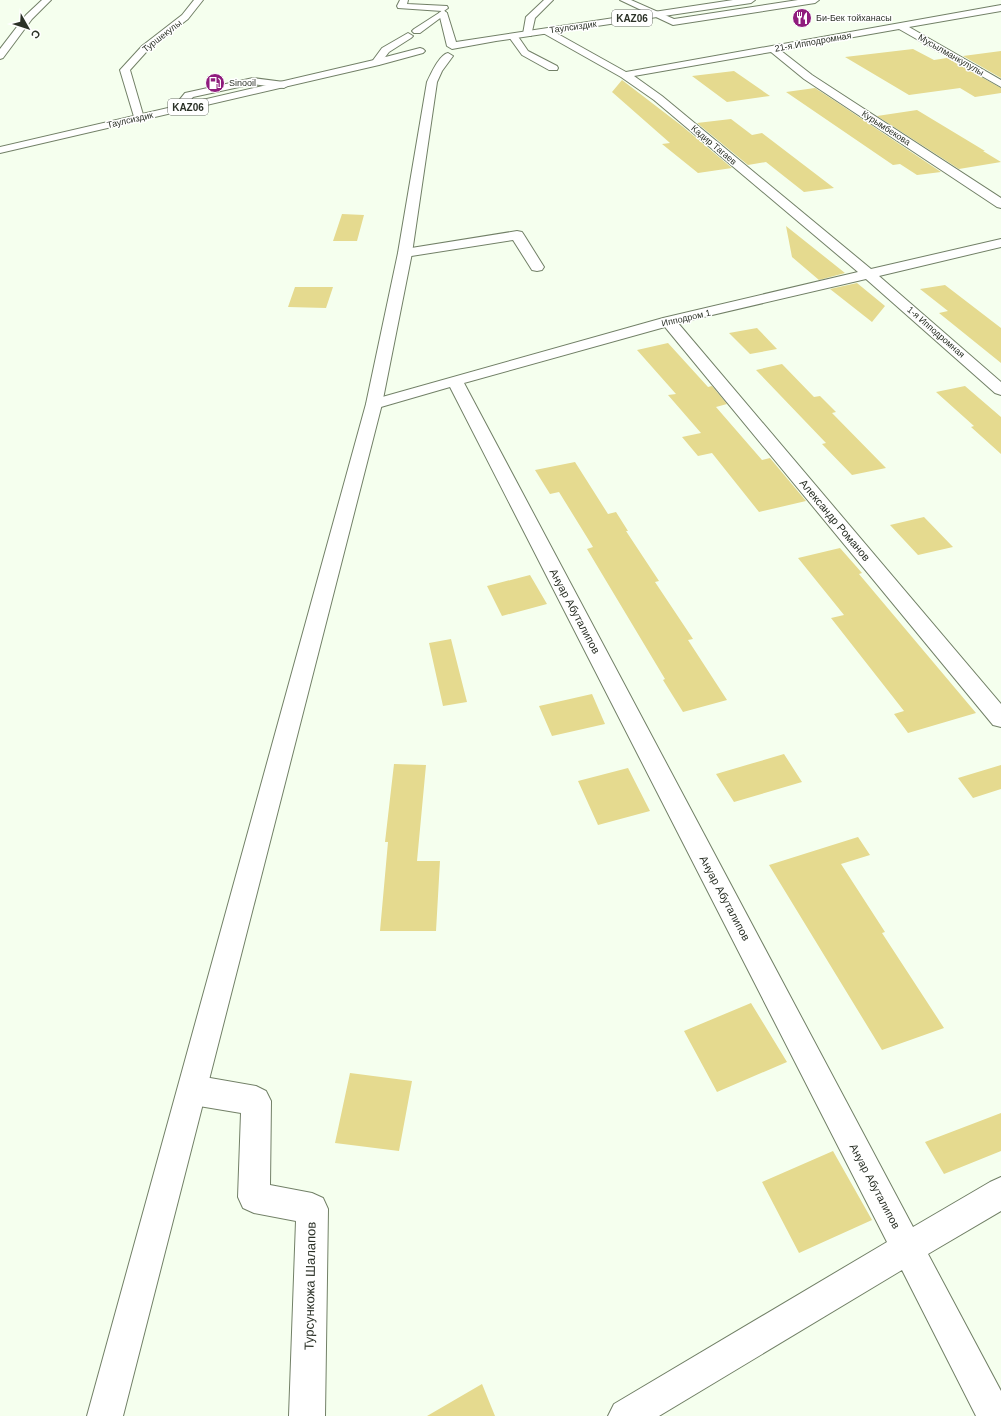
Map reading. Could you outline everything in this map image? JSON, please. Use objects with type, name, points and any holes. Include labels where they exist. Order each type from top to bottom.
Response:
[{"type":"street","points":[[0,56],[29,17],[47,0]]},
{"type":"street","name":"Туршекулы","points":[[139,118],[125,70],[145,48],[185,18],[199,0]]},
{"type":"street","points":[[404,0],[402,6],[444,7]]},
{"type":"street","points":[[528,34],[531,17],[550,0]]},
{"type":"street","points":[[624,0],[674,22],[815,0]]},
{"type":"street","name":"Таулсиздик","points":[[455,48],[546,31],[657,15],[715,3],[751,0]]},
{"type":"street","points":[[427,52],[448,56],[455,54],[455,48],[449,32],[444,7]]},
{"type":"street","points":[[437,33],[444,7]]},
{"type":"street","points":[[376,63],[389,47],[413,33],[444,7]]},
{"type":"street","name":"21-я Ипподромная","points":[[625,75],[1001,8]]},
{"type":"street","name":"Мусылманкулулы","points":[[901,26],[1001,84]]},
{"type":"street","name":"Кадир Тагаев","points":[[546,31],[625,75],[658,98],[870,275]]},
{"type":"street","points":[[449,32],[473,37],[496,38]]},
{"type":"street","points":[[514,37],[526,53],[553,68]]},
{"type":"street","name":"Таулсиздик","points":[[455,48],[496,38],[514,37]]},
{"type":"street","points":[[440,45],[455,48]]},
{"type":"street","name":"Курымбекова","points":[[773,49],[808,78],[1001,204]]},
{"type":"street","name":"Таулсиздик","points":[[376,63],[388,62],[427,52]]},
{"type":"street","name":"Таулсиздик","points":[[0,150],[427,52]]},
{"type":"street","points":[[105,1416],[374,404],[405,253],[429,76],[437,71],[448,56]]},
{"type":"street","points":[[388,62],[406,65]]},
{"type":"street","points":[[405,253],[516,235],[537,267]]},
{"type":"street","name":"Ипподром 1","points":[[374,404],[668,322],[1001,243]]},
{"type":"street","name":"1-я Ипподромная","points":[[870,275],[1001,390]]},
{"type":"street","name":"Александр Романов","points":[[668,322],[1001,719]]},
{"type":"street","name":"Ануар Абуталипов","points":[[455,381],[995,1416]]},
{"type":"street","name":"Турсункожа Шалапов","points":[[192,1090],[256,1100],[254,1197],[312,1209],[307,1416]]},
{"type":"street","points":[[626,1416],[1001,1193]]},
{"type":"building","points":[[913,49],[934,60],[947,58],[1001,88],[1001,93],[975,97],[960,88],[909,95],[845,57]]},
{"type":"building","points":[[1001,51],[1001,78],[963,56]]},
{"type":"building","points":[[734,71],[770,96],[727,102],[692,76]]},
{"type":"building","points":[[622,80],[682,126],[732,168],[698,173],[662,144],[670,143],[612,92]]},
{"type":"building","points":[[815,88],[941,172],[917,175],[900,164],[893,165],[786,92]]},
{"type":"building","points":[[917,110],[1001,162],[959,169],[877,116]]},
{"type":"building","points":[[731,119],[752,135],[762,133],[834,188],[804,192],[766,162],[748,165],[697,123]]},
{"type":"building","points":[[342,214],[364,215],[357,241],[333,241]]},
{"type":"building","points":[[786,226],[845,273],[819,280],[792,257]]},
{"type":"building","points":[[857,283],[885,306],[872,322],[830,289]]},
{"type":"building","points":[[945,285],[1001,328],[1001,363],[939,313],[948,311],[920,289]]},
{"type":"building","points":[[295,287],[333,287],[326,308],[288,307]]},
{"type":"building","points":[[757,328],[777,349],[750,354],[729,333]]},
{"type":"building","points":[[668,343],[708,387],[712,386],[727,404],[716,407],[762,460],[770,458],[806,501],[759,512],[712,453],[698,456],[682,437],[701,433],[668,395],[676,394],[637,350]]},
{"type":"building","points":[[782,364],[814,397],[820,396],[836,412],[832,413],[886,468],[852,475],[822,444],[826,443],[756,370]]},
{"type":"building","points":[[965,386],[1001,417],[1001,454],[971,427],[974,426],[936,392]]},
{"type":"building","points":[[575,462],[608,514],[616,512],[628,531],[626,531],[659,581],[655,582],[693,639],[688,640],[727,700],[683,712],[663,680],[665,679],[587,549],[593,547],[559,492],[550,494],[535,470]]},
{"type":"building","points":[[924,517],[953,547],[918,555],[890,525]]},
{"type":"building","points":[[840,548],[862,573],[859,574],[976,713],[908,733],[894,714],[904,711],[831,618],[844,615],[798,558]]},
{"type":"building","points":[[530,575],[547,604],[502,616],[487,586]]},
{"type":"building","points":[[451,639],[467,702],[443,706],[429,643]]},
{"type":"building","points":[[592,694],[605,724],[552,736],[539,706]]},
{"type":"building","points":[[784,754],[802,782],[734,802],[716,774]]},
{"type":"building","points":[[394,764],[426,765],[417,861],[440,861],[436,931],[380,931],[388,842],[385,842]]},
{"type":"building","points":[[1001,765],[1001,789],[973,798],[958,778]]},
{"type":"building","points":[[628,768],[650,811],[598,825],[578,781]]},
{"type":"building","points":[[858,837],[870,855],[841,864],[885,932],[882,933],[944,1028],[882,1050],[769,865]]},
{"type":"building","points":[[751,1003],[787,1062],[717,1092],[684,1031]]},
{"type":"building","points":[[350,1073],[412,1081],[399,1151],[335,1143]]},
{"type":"building","points":[[1001,1113],[1001,1151],[944,1174],[925,1142]]},
{"type":"building","points":[[833,1151],[872,1220],[799,1253],[762,1182]]},
{"type":"building","points":[[482,1384],[495,1416],[427,1416]]},
{"type":"place","name":"Би-Бек тойханасы","points":[[802,18]]},
{"type":"place","name":"Sinooil","points":[[215,83]]}]
